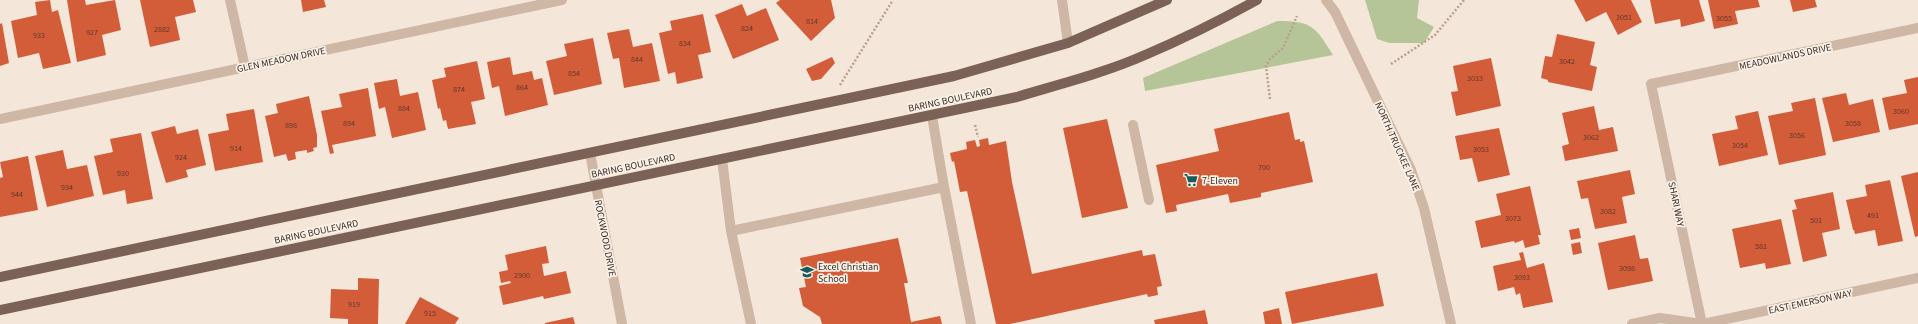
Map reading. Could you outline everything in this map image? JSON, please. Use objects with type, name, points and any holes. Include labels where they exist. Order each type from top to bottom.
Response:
[{"type":"main road","name":"BARING BOULEVARD","points":[[0,277],[954,76],[1068,43],[1167,0]]},
{"type":"main road","name":"BARING BOULEVARD","points":[[0,310],[1017,97],[1107,70],[1152,52],[1216,22],[1257,0]]},
{"type":"street","points":[[230,0],[244,67]]},
{"type":"street","name":"GLEN MEADOW DRIVE","points":[[0,119],[562,0]]},
{"type":"street","points":[[1062,0],[1068,43]]},
{"type":"street","name":"NORTH TRUCKEE LANE","points":[[1326,0],[1335,12],[1411,170],[1424,208],[1451,324]]},
{"type":"street","name":"MEADOWLANDS DRIVE","points":[[1651,84],[1918,28]]},
{"type":"street","name":"SHARI WAY","points":[[1651,84],[1702,324]]},
{"type":"street","points":[[932,116],[944,187],[971,324]]},
{"type":"street","points":[[1133,125],[1149,200]]},
{"type":"street","name":"ROCKWOOD DRIVE","points":[[590,153],[622,324]]},
{"type":"street","points":[[722,159],[732,232],[751,324]]},
{"type":"street","points":[[732,232],[944,187]]},
{"type":"street","name":"EAST EMERSON WAY","points":[[1632,324],[1660,318],[1702,324],[1918,278]]},
{"type":"path","points":[[840,85],[893,0]]},
{"type":"path","points":[[1391,64],[1435,35],[1464,0]]},
{"type":"path","points":[[1270,99],[1266,66],[1270,60],[1283,48],[1297,16]]},
{"type":"path","points":[[975,125],[978,137]]},
{"type":"green space","points":[[1365,0],[1419,0],[1417,18],[1434,27],[1424,43],[1389,43],[1377,39]]},
{"type":"green space","points":[[1277,21],[1298,22],[1311,27],[1322,37],[1333,55],[1145,91],[1143,78]]},
{"type":"building","points":[[50,0],[52,12],[58,10],[71,63],[43,69],[39,53],[18,58],[11,21],[37,15],[35,2]]},
{"type":"building","points":[[67,0],[85,0],[86,5],[115,0],[121,30],[102,35],[106,55],[77,62]]},
{"type":"building","points":[[140,0],[193,0],[196,12],[175,17],[180,40],[150,47]]},
{"type":"building","points":[[301,0],[324,0],[326,7],[303,12]]},
{"type":"building","points":[[780,0],[831,0],[835,18],[811,41],[776,3]]},
{"type":"building","points":[[1574,0],[1631,0],[1642,22],[1618,35],[1606,12],[1586,22]]},
{"type":"building","points":[[1650,0],[1699,0],[1705,21],[1681,27],[1680,19],[1655,24]]},
{"type":"building","points":[[1708,0],[1758,0],[1760,7],[1735,11],[1738,24],[1714,29]]},
{"type":"building","points":[[1790,0],[1815,0],[1817,7],[1793,12]]},
{"type":"building","points":[[742,4],[747,16],[766,8],[779,40],[733,59],[715,15]]},
{"type":"building","points":[[703,14],[711,52],[698,55],[703,78],[677,84],[675,72],[668,74],[659,33],[672,30],[670,21]]},
{"type":"building","points":[[2,23],[9,63],[0,66],[0,24]]},
{"type":"building","points":[[629,29],[633,47],[652,43],[660,81],[624,88],[619,58],[613,59],[607,33]]},
{"type":"building","points":[[1557,34],[1595,42],[1590,65],[1597,67],[1592,91],[1548,82],[1548,80],[1541,78],[1545,56],[1552,57]]},
{"type":"building","points":[[593,38],[602,84],[554,95],[546,61],[567,56],[564,44]]},
{"type":"building","points":[[510,57],[513,75],[532,71],[534,80],[542,78],[548,105],[505,116],[499,86],[492,88],[487,62]]},
{"type":"building","points":[[832,57],[835,63],[821,79],[812,81],[806,69]]},
{"type":"building","points":[[1491,58],[1501,106],[1456,116],[1451,92],[1458,91],[1453,66]]},
{"type":"building","points":[[477,61],[485,99],[471,102],[476,124],[448,129],[446,120],[443,121],[440,108],[438,109],[432,80],[446,77],[444,68]]},
{"type":"building","points":[[1918,77],[1918,124],[1889,130],[1882,98],[1907,93],[1904,80]]},
{"type":"building","points":[[397,79],[400,96],[418,92],[426,130],[392,138],[385,107],[379,109],[374,83]]},
{"type":"building","points":[[368,88],[376,136],[332,145],[334,153],[330,154],[321,111],[342,107],[339,94]]},
{"type":"building","points":[[1846,93],[1849,105],[1873,99],[1880,132],[1833,142],[1822,98]]},
{"type":"building","points":[[309,96],[317,135],[317,147],[313,148],[314,151],[307,153],[307,150],[295,152],[296,159],[288,161],[286,154],[274,157],[265,116],[278,113],[276,104]]},
{"type":"building","points":[[1815,98],[1826,155],[1779,165],[1768,116],[1793,111],[1791,103]]},
{"type":"building","points":[[1594,106],[1599,130],[1613,127],[1618,151],[1565,161],[1562,146],[1569,144],[1562,113]]},
{"type":"building","points":[[254,109],[263,162],[215,171],[208,134],[229,130],[226,114]]},
{"type":"building","points":[[1758,111],[1768,155],[1719,166],[1712,134],[1738,129],[1735,116]]},
{"type":"building","points":[[1289,112],[1295,140],[1300,139],[1300,142],[1304,141],[1313,182],[1261,193],[1261,197],[1230,203],[1228,194],[1176,205],[1177,211],[1166,213],[1156,165],[1219,151],[1214,129]]},
{"type":"building","points":[[1107,119],[1128,208],[1082,218],[1063,128]]},
{"type":"building","points":[[175,126],[177,134],[198,129],[206,165],[186,170],[188,177],[166,183],[151,132]]},
{"type":"building","points":[[1499,128],[1510,175],[1478,182],[1472,158],[1460,160],[1455,136]]},
{"type":"building","points":[[141,133],[153,199],[127,204],[125,190],[103,195],[94,156],[113,152],[110,139]]},
{"type":"building","points":[[988,138],[989,145],[1006,141],[1012,182],[1032,274],[1142,250],[1143,256],[1155,254],[1162,286],[1157,287],[1158,295],[1148,297],[1147,294],[1010,324],[996,324],[967,191],[960,192],[954,161],[952,162],[950,153],[967,149],[966,142],[975,140],[977,147],[980,146],[979,140]]},
{"type":"building","points":[[63,150],[67,169],[87,165],[94,196],[47,207],[35,156]]},
{"type":"building","points":[[28,156],[38,210],[0,217],[0,178],[3,177],[0,162]]},
{"type":"building","points":[[1630,170],[1635,194],[1622,197],[1627,223],[1595,229],[1588,198],[1581,199],[1577,181]]},
{"type":"building","points":[[1918,172],[1918,236],[1915,237],[1901,176]]},
{"type":"building","points":[[1890,180],[1903,241],[1878,246],[1875,230],[1855,234],[1846,200],[1867,196],[1865,185]]},
{"type":"building","points":[[1530,186],[1541,235],[1538,235],[1540,244],[1525,248],[1523,240],[1515,243],[1514,241],[1481,248],[1475,221],[1501,215],[1496,194]]},
{"type":"building","points":[[1833,192],[1840,229],[1822,233],[1827,256],[1803,262],[1792,210],[1797,209],[1794,200]]},
{"type":"building","points":[[1781,219],[1791,264],[1766,269],[1765,263],[1740,268],[1732,229]]},
{"type":"building","points":[[1579,228],[1581,238],[1571,240],[1569,230]]},
{"type":"building","points":[[1635,235],[1640,259],[1648,258],[1653,281],[1608,290],[1598,243]]},
{"type":"building","points":[[898,238],[908,283],[904,283],[911,322],[940,316],[942,324],[822,324],[820,317],[803,306],[799,288],[806,287],[800,258]]},
{"type":"building","points":[[1580,242],[1582,253],[1573,255],[1571,244]]},
{"type":"building","points":[[546,246],[549,263],[542,264],[544,276],[566,271],[571,293],[544,299],[543,296],[503,305],[499,286],[511,283],[510,281],[501,283],[499,272],[508,270],[505,255]]},
{"type":"building","points":[[1523,252],[1527,268],[1544,263],[1553,302],[1523,308],[1520,293],[1516,295],[1514,287],[1498,291],[1493,266],[1521,260],[1519,253]]},
{"type":"building","points":[[1377,273],[1384,306],[1292,324],[1285,292]]},
{"type":"building","points":[[358,278],[379,279],[378,324],[348,324],[348,319],[330,318],[331,289],[358,290]]},
{"type":"building","points":[[420,297],[459,318],[455,324],[405,324]]},
{"type":"building","points":[[1279,308],[1282,324],[1265,324],[1263,312]]},
{"type":"building","points":[[1205,310],[1208,324],[1155,324],[1154,320]]},
{"type":"building","points":[[573,317],[575,324],[545,324],[545,323]]},
{"type":"place","name":"7-Eleven","points":[[1191,180]]},
{"type":"place","name":"Excel Christian School","points":[[807,272]]}]
